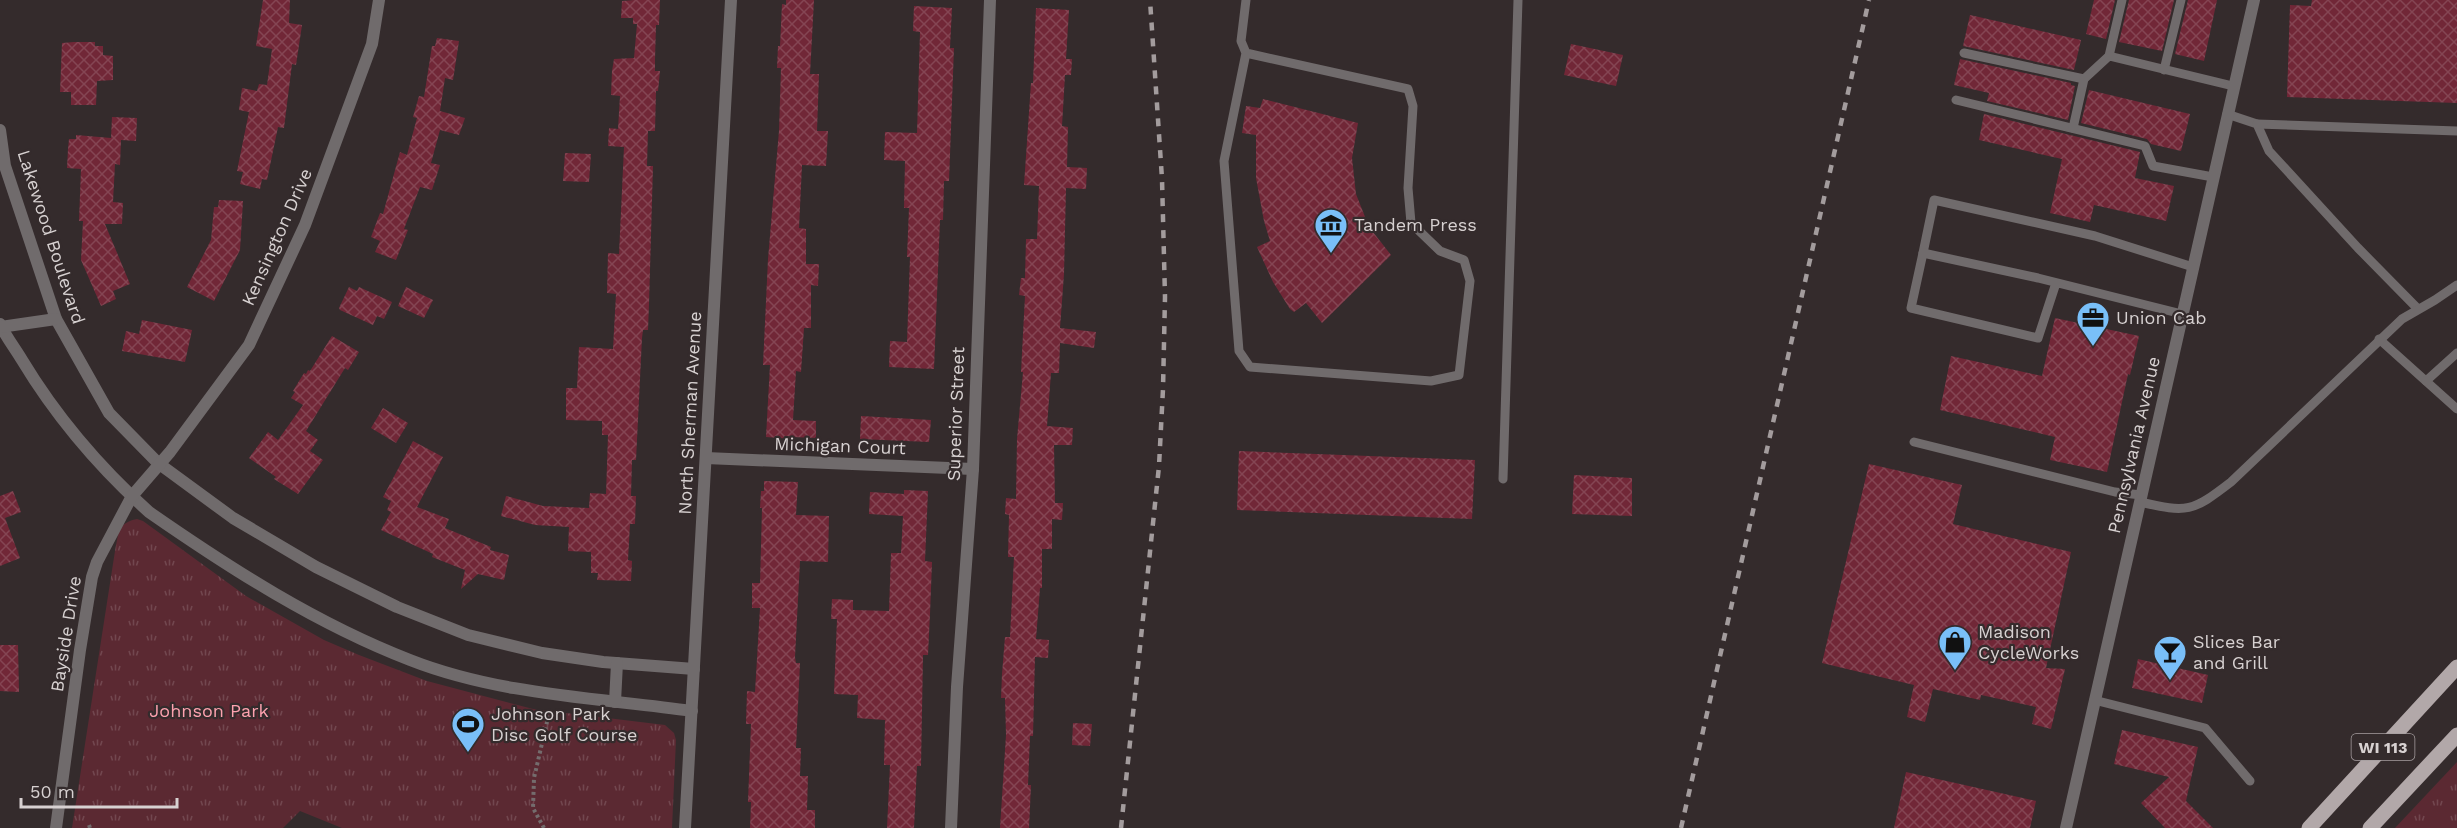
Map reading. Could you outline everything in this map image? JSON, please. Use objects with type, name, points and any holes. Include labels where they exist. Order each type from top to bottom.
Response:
[{"type":"main road","name":"WI 113","points":[[2309,828],[2457,667]]},
{"type":"main road","name":"WI 113","points":[[2370,828],[2457,735]]},
{"type":"street","name":"Kensington Drive","points":[[158,463],[170,452],[249,345],[305,225],[347,116],[372,44],[379,0]]},
{"type":"street","name":"North Sherman Avenue","points":[[685,828],[731,0]]},
{"type":"street","name":"Superior Street","points":[[951,828],[957,687],[973,469],[990,0]]},
{"type":"street","name":"Pennsylvania Avenue","points":[[2066,828],[2254,0]]},
{"type":"street","name":"Lakewood Boulevard","points":[[0,130],[5,166],[56,320],[109,413],[158,463],[233,518],[316,567],[397,607],[468,635],[542,653],[617,663],[694,669]]},
{"type":"street","points":[[56,320],[0,326],[57,415],[80,443],[132,496],[178,532],[269,592],[361,639],[411,661],[468,677],[553,693],[692,711]]},
{"type":"street","name":"Michigan Court","points":[[706,458],[973,469]]},
{"type":"street","name":"Bayside Drive","points":[[56,828],[92,577],[97,562],[132,496],[158,463]]},
{"type":"street","points":[[615,702],[617,663]]},
{"type":"lane","points":[[1246,0],[1241,41],[1246,53],[1224,161],[1239,351],[1250,367],[1431,381],[1459,375],[1470,281],[1464,260],[1440,251],[1411,222],[1408,188],[1413,106],[1408,90],[1246,53]]},
{"type":"lane","points":[[1503,479],[1518,0]]},
{"type":"lane","points":[[2073,128],[2084,79],[2109,56],[2122,0]]},
{"type":"lane","points":[[2164,70],[2181,0]]},
{"type":"lane","points":[[1964,53],[2084,79]]},
{"type":"lane","points":[[2109,56],[2233,86]]},
{"type":"lane","points":[[1956,100],[2145,146],[2154,166],[2213,177]]},
{"type":"lane","points":[[2227,114],[2257,124],[2457,131]]},
{"type":"lane","points":[[2257,124],[2269,151],[2358,248],[2418,309]]},
{"type":"lane","points":[[2056,283],[2038,338],[1911,308],[1934,200],[2095,236],[2193,267]]},
{"type":"lane","points":[[1923,253],[2182,314]]},
{"type":"lane","points":[[1914,442],[2141,498],[2173,510],[2189,509],[2205,502],[2231,482],[2402,319],[2457,285]]},
{"type":"lane","points":[[2379,339],[2457,409]]},
{"type":"lane","points":[[2426,381],[2457,353]]},
{"type":"lane","points":[[2094,700],[2205,728],[2250,781]]},
{"type":"path","points":[[544,828],[533,808],[534,778],[553,693]]},
{"type":"green space","name":"Johnson Park","points":[[137,519],[143,521],[246,596],[324,640],[359,655],[427,681],[533,709],[665,725],[674,733],[676,740],[672,828],[342,828],[300,811],[283,828],[72,828],[117,539],[122,526]]},
{"type":"green space","points":[[2457,762],[2457,828],[2395,828]]},
{"type":"building","points":[[263,0],[290,0],[289,23],[302,25],[296,65],[292,64],[284,128],[278,127],[267,180],[262,179],[260,189],[240,184],[243,172],[237,171],[249,112],[239,110],[242,88],[257,91],[259,84],[267,85],[272,49],[256,46]]},
{"type":"building","points":[[660,0],[659,25],[656,25],[655,71],[660,71],[658,91],[656,91],[655,131],[648,131],[647,166],[653,166],[648,330],[643,330],[642,338],[636,460],[632,460],[631,496],[636,496],[635,524],[630,524],[628,560],[632,561],[631,581],[597,580],[598,573],[591,573],[591,552],[568,551],[569,527],[535,525],[501,516],[506,496],[543,506],[589,508],[590,493],[606,494],[608,435],[602,435],[602,421],[566,420],[566,388],[577,388],[579,347],[613,349],[616,294],[607,293],[608,253],[619,254],[624,147],[608,146],[609,128],[618,129],[620,96],[611,95],[612,71],[614,59],[634,58],[637,24],[633,24],[633,18],[621,18],[622,1]]},
{"type":"building","points":[[786,0],[814,0],[810,74],[819,74],[817,131],[828,131],[826,166],[802,165],[799,228],[806,229],[806,264],[819,264],[818,286],[811,285],[811,328],[804,328],[801,372],[796,371],[793,420],[816,421],[816,438],[792,437],[792,439],[766,437],[770,365],[763,365],[768,259],[779,131],[781,68],[777,68],[778,46],[780,46],[782,4],[786,5]]},
{"type":"building","points":[[2094,0],[2115,0],[2106,39],[2086,34]]},
{"type":"building","points":[[2129,0],[2174,0],[2162,51],[2119,42]]},
{"type":"building","points":[[2188,0],[2217,0],[2204,61],[2175,54]]},
{"type":"building","points":[[2312,0],[2457,0],[2457,103],[2287,97],[2290,5],[2311,6]]},
{"type":"building","points":[[914,6],[952,8],[950,48],[954,48],[949,181],[944,181],[943,220],[940,220],[934,369],[889,367],[890,341],[907,342],[910,257],[907,257],[909,208],[904,208],[905,161],[884,160],[885,132],[917,133],[920,32],[913,31]]},
{"type":"building","points":[[1036,8],[1069,10],[1066,59],[1072,59],[1071,75],[1065,75],[1062,126],[1068,127],[1067,167],[1087,168],[1086,189],[1066,188],[1060,328],[1096,332],[1094,348],[1060,343],[1059,373],[1051,373],[1047,426],[1073,428],[1072,445],[1054,445],[1055,503],[1063,503],[1062,520],[1052,519],[1052,549],[1042,549],[1042,588],[1040,588],[1036,639],[1049,640],[1048,658],[1035,657],[1033,736],[1030,736],[1028,785],[1031,785],[1029,828],[1000,828],[1006,735],[1005,698],[1001,698],[1002,674],[1005,637],[1010,637],[1014,557],[1008,557],[1009,515],[1005,514],[1006,498],[1016,499],[1025,296],[1019,295],[1021,278],[1025,278],[1026,239],[1037,239],[1039,186],[1024,185],[1031,83],[1033,83]]},
{"type":"building","points":[[1970,15],[2081,40],[2074,70],[1963,46]]},
{"type":"building","points":[[437,38],[459,41],[453,80],[445,78],[440,111],[465,118],[459,135],[440,130],[431,163],[440,165],[432,190],[420,187],[404,229],[408,230],[396,260],[375,252],[380,241],[371,237],[380,213],[383,214],[400,152],[407,155],[417,118],[413,117],[419,96],[424,97],[432,46],[435,46]]},
{"type":"building","points":[[95,42],[95,46],[103,46],[103,55],[113,56],[113,80],[97,81],[96,105],[71,105],[71,92],[60,92],[62,43]]},
{"type":"building","points":[[1571,44],[1623,55],[1616,86],[1564,75]]},
{"type":"building","points":[[1960,59],[2071,83],[2075,86],[2068,120],[1987,101],[1989,93],[1954,85]]},
{"type":"building","points":[[2089,90],[2190,114],[2181,151],[2151,144],[2147,139],[2081,123]]},
{"type":"building","points":[[1263,99],[1358,123],[1352,158],[1356,194],[1369,227],[1391,255],[1322,323],[1306,303],[1294,312],[1290,309],[1273,282],[1257,247],[1270,241],[1256,178],[1256,135],[1242,133],[1246,106],[1260,108]]},
{"type":"building","points":[[1984,114],[2140,152],[2135,178],[2174,186],[2166,221],[2094,205],[2090,222],[2050,213],[2062,159],[1979,140]]},
{"type":"building","points":[[112,117],[137,118],[136,141],[121,140],[120,165],[115,164],[113,202],[123,203],[122,224],[105,224],[130,284],[113,291],[116,299],[101,306],[81,260],[83,221],[79,221],[81,169],[67,168],[68,149],[69,139],[76,139],[76,135],[111,138]]},
{"type":"building","points":[[565,153],[591,154],[589,182],[563,181]]},
{"type":"building","points":[[219,200],[243,201],[240,250],[214,301],[187,287],[211,240],[214,207],[218,207]]},
{"type":"building","points":[[349,287],[357,291],[359,287],[392,302],[384,319],[377,316],[373,325],[340,310]]},
{"type":"building","points":[[406,287],[433,300],[424,318],[398,306]]},
{"type":"building","points":[[2055,318],[2139,336],[2130,375],[2128,374],[2107,472],[2050,460],[2055,437],[1940,410],[1951,356],[2042,376]]},
{"type":"building","points":[[142,320],[192,330],[185,362],[122,351],[126,331],[139,334]]},
{"type":"building","points":[[332,336],[359,352],[348,370],[345,368],[306,431],[318,440],[310,451],[323,460],[298,494],[274,479],[276,477],[249,458],[268,432],[278,440],[303,405],[291,398],[295,392],[293,391],[304,373],[310,371]]},
{"type":"building","points":[[383,408],[408,423],[396,443],[371,428]]},
{"type":"building","points":[[861,416],[931,420],[929,442],[860,439]]},
{"type":"building","points":[[413,441],[443,457],[417,507],[449,519],[445,528],[491,547],[490,550],[509,555],[504,580],[478,574],[461,589],[465,570],[432,557],[433,554],[381,530],[391,512],[387,510],[391,501],[383,497]]},
{"type":"building","points":[[1239,451],[1475,460],[1472,519],[1237,510]]},
{"type":"building","points":[[1869,464],[1962,485],[1953,524],[2071,552],[2046,668],[2065,669],[2051,729],[2032,724],[2036,707],[1981,695],[1980,700],[1933,689],[1925,722],[1907,717],[1914,685],[1822,663]]},
{"type":"building","points":[[1574,475],[1632,478],[1632,516],[1572,514]]},
{"type":"building","points":[[764,481],[798,482],[796,515],[829,516],[828,562],[800,561],[795,657],[796,663],[800,663],[796,748],[801,748],[800,776],[808,776],[807,810],[815,810],[815,828],[750,828],[751,802],[748,802],[751,724],[746,724],[747,691],[755,692],[760,608],[752,608],[752,583],[760,583],[762,508],[760,508]]},
{"type":"building","points":[[904,490],[928,491],[925,561],[932,562],[928,655],[923,655],[921,766],[917,766],[914,828],[887,828],[890,765],[884,765],[885,720],[857,718],[858,695],[834,694],[837,619],[831,619],[832,599],[853,600],[853,610],[889,611],[891,553],[901,553],[903,516],[869,514],[870,492],[904,494]]},
{"type":"building","points":[[13,491],[21,512],[5,518],[20,558],[0,566],[0,496]]},
{"type":"building","points":[[0,645],[18,645],[19,692],[0,691]]},
{"type":"building","name":"Slices Bar and Grill","points":[[2138,659],[2208,675],[2202,703],[2132,688]]},
{"type":"building","points":[[1073,723],[1092,724],[1090,746],[1072,745]]},
{"type":"building","points":[[2122,730],[2198,747],[2186,801],[2213,828],[2165,828],[2141,803],[2169,777],[2114,764]]},
{"type":"building","points":[[1906,772],[2036,801],[2030,828],[1894,828]]},
{"type":"railway","points":[[1121,828],[1159,466],[1163,389],[1165,297],[1162,179],[1150,0]]},
{"type":"railway","points":[[1681,828],[1869,0]]},
{"type":"place","name":"Tandem Press","points":[[1331,254]]},
{"type":"place","name":"Union Cab","points":[[2093,347]]},
{"type":"place","name":"Madison CycleWorks","points":[[1955,671]]},
{"type":"place","name":"Slices Bar and Grill","points":[[2170,681]]},
{"type":"place","name":"Johnson Park Disc Golf Course","points":[[468,753]]}]
